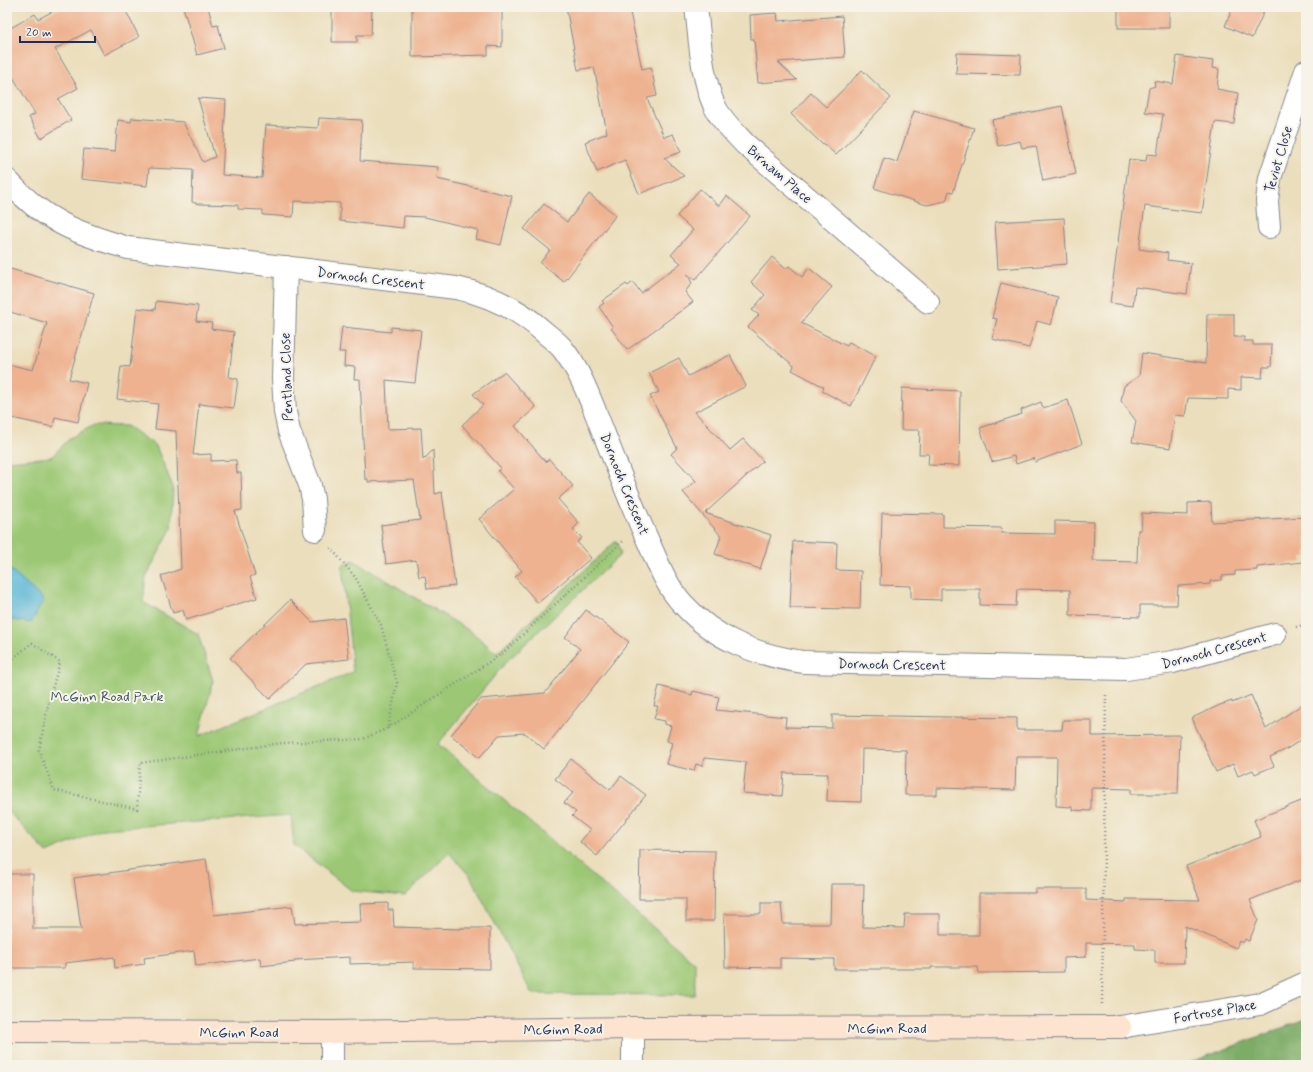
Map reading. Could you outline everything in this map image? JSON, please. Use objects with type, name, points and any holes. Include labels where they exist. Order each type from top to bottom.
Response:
[{"type":"street","name":"Birnam Place","points":[[696,7],[708,87],[715,106],[729,126],[745,144],[928,302]]},
{"type":"street","name":"Teviot Close","points":[[1269,227],[1267,201],[1270,178],[1306,71]]},
{"type":"street","name":"Dornoch Crescent","points":[[7,180],[40,212],[62,226],[91,238],[128,248],[456,288],[479,293],[505,303],[531,320],[561,347],[582,379],[640,526],[666,580],[683,604],[707,626],[728,640],[748,649],[772,657],[802,662],[1107,669],[1139,668],[1173,662],[1275,634]]},
{"type":"street","name":"Pentland Close","points":[[286,267],[283,378],[285,412],[289,431],[310,485],[313,499],[315,530]]},
{"type":"street","name":"Fortrose Place","points":[[1111,1028],[1260,1004],[1306,983]]},
{"type":"street","name":"McGinn Road","points":[[7,1031],[332,1032],[633,1028],[1111,1028]]},
{"type":"street","points":[[633,1028],[633,1065]]},
{"type":"street","points":[[332,1032],[332,1065]]},
{"type":"path","points":[[7,663],[32,643],[60,662],[49,700],[39,750],[54,790],[137,809],[140,763],[283,743],[363,738],[388,728],[503,653],[640,526]]},
{"type":"path","points":[[315,530],[355,577],[382,625],[397,683],[388,728]]},
{"type":"path","points":[[1107,669],[1111,1028]]},
{"type":"green space","name":"McGinn Road Park","points":[[94,425],[127,426],[156,446],[173,487],[171,529],[146,577],[143,602],[198,634],[213,681],[199,736],[353,672],[342,566],[353,560],[473,633],[496,653],[616,541],[621,554],[507,661],[438,744],[695,963],[695,995],[532,994],[470,876],[449,853],[405,896],[352,891],[294,845],[291,815],[103,829],[47,853],[7,810],[7,718],[10,715],[7,713],[7,461],[51,457],[70,438]]},
{"type":"green space","points":[[1306,1019],[1306,1065],[1183,1065]]},
{"type":"water","points":[[7,567],[44,600],[31,623],[7,619]]},
{"type":"building","points":[[61,7],[124,7],[139,37],[104,55],[91,30],[55,49],[78,88],[58,99],[71,120],[41,138],[29,117],[35,114],[13,77],[7,81],[7,30],[35,14],[38,19]]},
{"type":"building","points":[[183,7],[208,7],[213,26],[218,25],[224,48],[197,55]]},
{"type":"building","points":[[332,7],[372,7],[371,35],[357,35],[357,42],[332,42]]},
{"type":"building","points":[[412,7],[502,7],[502,47],[488,46],[488,55],[412,57]]},
{"type":"building","points":[[566,7],[629,7],[642,69],[651,67],[657,96],[647,98],[664,137],[673,134],[681,152],[664,158],[684,176],[639,194],[625,160],[597,172],[585,142],[607,133],[594,67],[578,70]]},
{"type":"building","points":[[1118,7],[1169,7],[1169,28],[1118,28]]},
{"type":"building","points":[[1233,7],[1266,7],[1252,38],[1225,26]]},
{"type":"building","points":[[777,13],[778,21],[842,16],[845,57],[778,62],[797,80],[758,83],[754,39],[751,39],[750,15]]},
{"type":"building","points":[[957,53],[1021,55],[1020,75],[956,74]]},
{"type":"building","points":[[1177,56],[1213,61],[1212,68],[1219,69],[1217,89],[1238,93],[1234,124],[1215,122],[1202,213],[1145,206],[1139,249],[1168,253],[1167,260],[1191,263],[1187,294],[1135,287],[1133,306],[1110,303],[1129,159],[1146,161],[1147,154],[1157,155],[1163,114],[1145,112],[1149,88],[1155,86],[1154,81],[1173,84]]},
{"type":"building","points":[[862,70],[891,98],[836,155],[823,143],[822,144],[791,114],[811,93],[826,107]]},
{"type":"building","points":[[198,98],[226,100],[222,175],[262,178],[266,125],[318,128],[319,118],[362,120],[360,161],[438,167],[437,179],[512,196],[501,245],[476,239],[478,230],[425,217],[404,216],[403,228],[340,221],[340,203],[294,201],[293,217],[263,215],[263,210],[238,209],[238,205],[199,204],[192,202],[193,170],[149,168],[147,186],[81,179],[84,149],[115,152],[118,120],[131,122],[132,118],[183,122],[203,162],[215,157]]},
{"type":"building","points":[[1062,106],[1076,174],[1043,181],[1036,146],[1022,148],[1020,141],[998,146],[992,120]]},
{"type":"building","points":[[914,111],[974,128],[953,192],[949,191],[946,201],[927,205],[874,188],[884,158],[897,162]]},
{"type":"building","points":[[700,189],[719,206],[727,196],[750,216],[695,280],[687,274],[692,283],[685,292],[693,302],[627,350],[611,328],[613,327],[599,307],[604,303],[602,301],[626,284],[628,286],[633,282],[641,293],[681,263],[671,255],[693,230],[677,216]]},
{"type":"building","points":[[589,194],[616,215],[564,282],[540,263],[550,250],[524,229],[544,204],[567,222]]},
{"type":"building","points":[[1064,218],[1067,264],[998,269],[995,222]]},
{"type":"building","points":[[772,257],[786,269],[789,266],[802,277],[809,268],[832,287],[801,323],[847,346],[849,342],[876,356],[851,406],[822,391],[824,387],[792,370],[794,366],[748,327],[759,315],[752,310],[765,295],[751,282]]},
{"type":"building","points":[[7,268],[94,293],[69,379],[87,383],[78,422],[55,417],[53,427],[7,417],[7,364],[33,370],[47,323],[7,311]]},
{"type":"building","points":[[1001,283],[1058,297],[1051,325],[1037,321],[1029,348],[992,339],[997,319],[992,318]]},
{"type":"building","points":[[156,301],[198,306],[196,321],[212,323],[211,329],[234,332],[229,377],[238,379],[234,408],[199,404],[193,455],[211,454],[211,461],[236,460],[237,473],[241,473],[242,510],[235,511],[255,575],[250,577],[257,598],[186,620],[183,610],[173,613],[161,576],[181,569],[176,431],[155,429],[158,404],[117,399],[121,366],[130,367],[137,308],[155,310]]},
{"type":"building","points":[[1207,314],[1234,314],[1234,337],[1244,337],[1244,341],[1253,341],[1253,345],[1272,345],[1271,367],[1263,367],[1262,378],[1241,377],[1241,390],[1228,389],[1228,399],[1188,398],[1185,416],[1175,415],[1170,448],[1132,442],[1136,421],[1121,401],[1124,386],[1139,376],[1142,353],[1206,363]]},
{"type":"building","points":[[342,327],[391,332],[391,327],[421,330],[415,383],[386,380],[388,429],[421,428],[423,460],[433,450],[435,494],[442,492],[455,586],[427,589],[425,576],[419,577],[416,560],[386,564],[381,525],[420,520],[414,480],[368,482],[368,479],[365,479],[360,379],[354,379],[355,367],[344,366],[345,352],[339,352]]},
{"type":"building","points":[[730,355],[746,386],[695,412],[730,450],[743,439],[763,461],[705,513],[771,535],[760,569],[715,554],[721,536],[683,492],[696,481],[671,454],[677,448],[650,396],[659,392],[649,373],[679,358],[688,376]]},
{"type":"building","points":[[504,372],[536,407],[515,426],[546,462],[549,459],[573,486],[558,499],[579,523],[573,529],[582,538],[577,542],[591,558],[538,603],[515,577],[522,571],[479,519],[514,489],[498,471],[501,468],[462,425],[483,405],[473,394]]},
{"type":"building","points":[[902,388],[960,391],[959,466],[928,465],[929,454],[919,454],[920,430],[901,430]]},
{"type":"building","points":[[1068,400],[1082,444],[1035,462],[1034,458],[1016,464],[1014,456],[992,462],[980,428],[1022,414],[1021,410],[1041,402],[1043,408]]},
{"type":"building","points":[[1211,502],[1212,522],[1306,517],[1306,557],[1302,557],[1303,562],[1257,567],[1257,570],[1235,571],[1235,575],[1222,576],[1222,580],[1210,581],[1210,584],[1178,586],[1177,605],[1140,605],[1140,617],[1070,615],[1070,590],[1017,589],[1016,606],[980,605],[980,589],[941,589],[941,600],[911,599],[911,586],[880,585],[882,513],[943,514],[943,527],[1002,528],[1001,533],[1055,534],[1055,521],[1094,522],[1093,561],[1137,562],[1138,530],[1141,530],[1142,513],[1188,515],[1188,503]]},
{"type":"building","points":[[793,541],[837,543],[836,570],[861,571],[860,609],[790,608]]},
{"type":"building","points":[[290,600],[312,622],[344,618],[349,659],[306,664],[270,699],[230,658]]},
{"type":"building","points":[[586,610],[629,642],[544,749],[525,733],[499,735],[479,758],[451,735],[481,699],[545,693],[580,649],[565,637]]},
{"type":"building","points":[[659,686],[692,695],[693,691],[719,697],[716,710],[786,717],[785,727],[832,728],[832,715],[1017,718],[1017,730],[1062,730],[1063,720],[1092,720],[1092,736],[1180,735],[1178,794],[1131,794],[1131,789],[1091,788],[1091,811],[1072,810],[1072,807],[1056,806],[1057,757],[1016,757],[1015,790],[937,788],[937,795],[905,795],[906,750],[862,749],[861,802],[827,801],[828,774],[784,773],[782,796],[743,793],[746,762],[704,758],[702,766],[696,764],[694,771],[666,764],[672,743],[667,741],[671,726],[665,724],[665,721],[654,719],[658,706],[654,706]]},
{"type":"building","points":[[1251,695],[1266,729],[1306,702],[1306,737],[1270,757],[1274,766],[1255,774],[1253,770],[1238,776],[1233,764],[1216,772],[1192,718],[1220,705],[1232,701],[1232,703]]},
{"type":"building","points":[[571,759],[610,790],[621,776],[646,795],[597,856],[580,842],[590,830],[572,816],[576,812],[564,803],[573,793],[555,779]]},
{"type":"building","points":[[1306,799],[1306,878],[1250,900],[1258,920],[1249,941],[1245,939],[1243,943],[1239,941],[1236,948],[1185,926],[1184,963],[1155,963],[1155,950],[1135,949],[1135,944],[1086,943],[1086,957],[1064,958],[1064,972],[979,973],[978,967],[931,967],[931,969],[834,969],[834,959],[780,958],[780,968],[725,967],[724,914],[761,914],[761,903],[781,903],[783,924],[830,924],[831,884],[864,884],[863,927],[904,928],[905,914],[940,914],[940,935],[979,935],[979,893],[1035,893],[1035,889],[1086,889],[1086,900],[1126,902],[1126,899],[1200,900],[1186,866],[1261,837],[1254,820]]},
{"type":"building","points":[[640,850],[715,851],[714,921],[686,921],[686,899],[639,899]]},
{"type":"building","points":[[206,859],[214,915],[292,906],[295,924],[361,922],[360,904],[388,903],[388,910],[393,910],[394,927],[461,929],[490,928],[490,969],[414,968],[414,962],[350,964],[350,957],[295,960],[295,962],[261,966],[260,958],[196,966],[194,951],[144,958],[145,964],[115,968],[114,957],[65,963],[65,968],[7,968],[7,874],[33,874],[33,929],[81,929],[74,878]]}]
